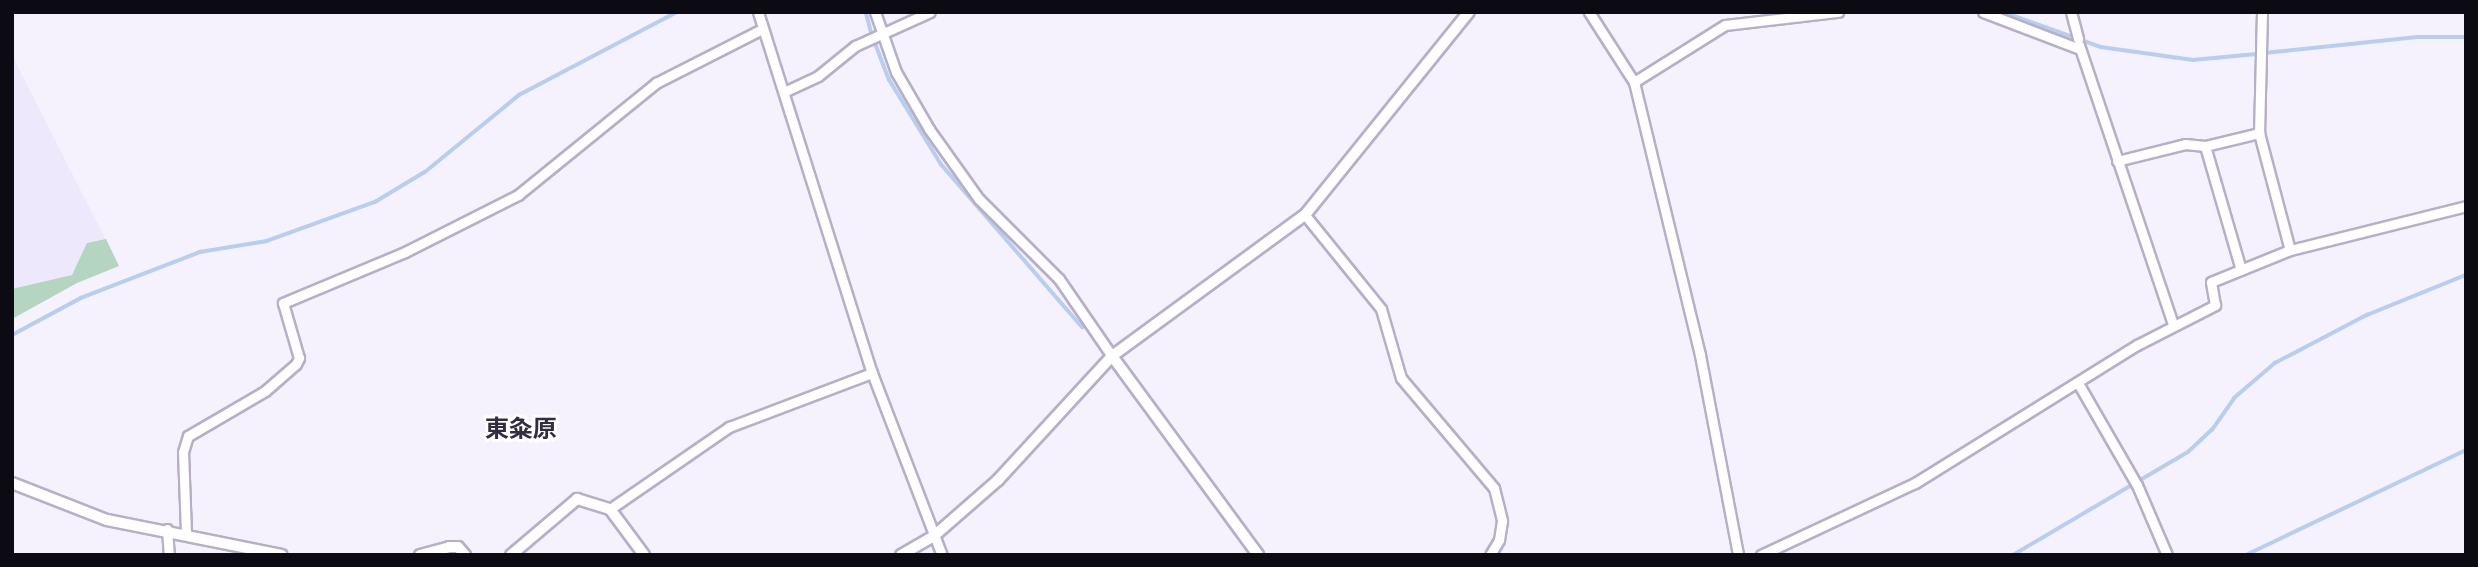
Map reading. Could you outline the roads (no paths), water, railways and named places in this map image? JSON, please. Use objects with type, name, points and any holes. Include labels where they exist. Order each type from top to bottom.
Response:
[{"type":"street","points":[[758,12],[786,92],[872,373],[942,555]]},
{"type":"street","points":[[875,12],[881,35],[907,91],[979,199],[1059,279],[1258,555]]},
{"type":"street","points":[[786,92],[818,76],[855,46],[930,12]]},
{"type":"street","points":[[901,555],[935,535],[998,480],[1112,356],[1305,215],[1469,12]]},
{"type":"street","points":[[1589,12],[1634,82],[1700,355],[1738,555]]},
{"type":"street","points":[[1634,82],[1725,25],[1838,12]]},
{"type":"street","points":[[1983,12],[2079,44]]},
{"type":"street","points":[[2071,12],[2117,162],[2174,324]]},
{"type":"street","points":[[2262,12],[2259,133],[2290,250]]},
{"type":"street","points":[[186,533],[183,452],[188,436],[265,391],[296,364],[299,358],[283,303],[405,252],[518,195],[592,139],[636,97],[690,64],[762,29]]},
{"type":"street","points":[[2117,162],[2185,144],[2205,146],[2259,133]]},
{"type":"street","points":[[2205,146],[2241,270]]},
{"type":"street","points":[[1761,555],[1915,483],[2174,324],[2215,305],[2211,282],[2290,250],[2466,206]]},
{"type":"street","points":[[1305,215],[1381,309],[1401,378],[1494,488],[1502,521],[1499,540],[1490,555]]},
{"type":"street","points":[[610,509],[729,427],[872,373]]},
{"type":"street","points":[[2078,383],[2137,485],[2168,555]]},
{"type":"street","points":[[12,483],[107,520],[167,529],[282,555]]},
{"type":"street","points":[[511,555],[577,499],[610,509],[644,555]]},
{"type":"street","points":[[167,529],[169,555]]},
{"type":"street","points":[[420,555],[449,547],[458,547],[465,555]]},
{"type":"waterway","points":[[12,335],[81,298],[200,252],[267,241],[375,202],[425,172],[519,95],[677,12]]},
{"type":"waterway","points":[[866,12],[871,31]]},
{"type":"waterway","points":[[2003,12],[2101,47],[2193,60],[2256,54]]},
{"type":"waterway","points":[[2265,53],[2417,37],[2466,37]]},
{"type":"waterway","points":[[876,45],[889,79],[941,164],[1082,327]]},
{"type":"waterway","points":[[2013,555],[2188,452],[2212,430],[2234,398],[2275,363],[2367,315],[2466,275]]},
{"type":"waterway","points":[[2246,555],[2466,450]]},
{"type":"district","name":"東粂原","points":[[521,428]]}]
